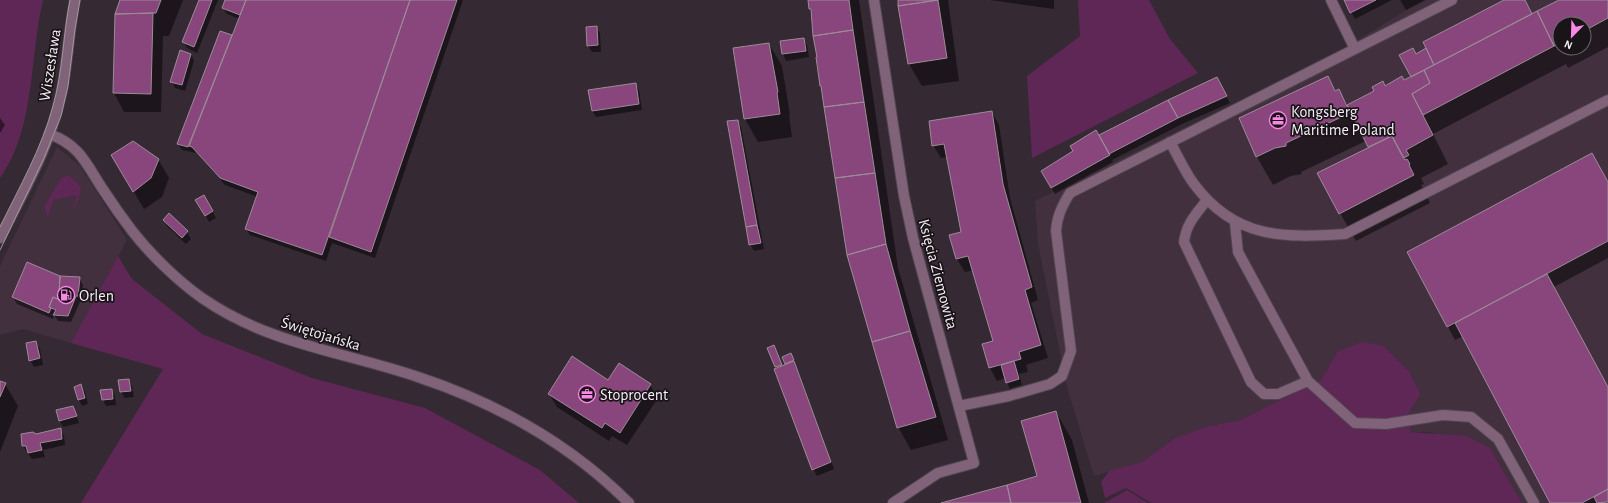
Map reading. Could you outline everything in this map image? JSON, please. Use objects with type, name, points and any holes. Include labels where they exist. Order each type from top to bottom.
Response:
[{"type":"street","name":"Wiszesława","points":[[0,238],[49,134],[56,114],[63,85],[75,0]]},
{"type":"street","name":"Księcia Ziemowita","points":[[874,0],[902,180],[913,238],[974,463],[938,473],[893,503]]},
{"type":"street","points":[[1331,0],[1355,49]]},
{"type":"street","points":[[959,406],[1009,396],[1050,384],[1062,376],[1071,351],[1056,231],[1057,218],[1070,193],[1452,0]]},
{"type":"street","points":[[1170,142],[1194,183],[1207,200],[1235,222],[1265,233],[1308,237],[1345,234],[1608,100]]},
{"type":"street","name":"Świętojańska","points":[[49,134],[71,146],[87,162],[104,191],[134,233],[166,268],[202,297],[241,322],[302,345],[417,376],[470,396],[511,416],[556,443],[590,468],[629,503]]},
{"type":"street","points":[[1207,200],[1185,230],[1184,242],[1251,382],[1264,394],[1278,394],[1308,381]]},
{"type":"street","points":[[1235,222],[1238,252],[1308,381],[1355,423],[1386,424],[1443,414],[1471,416],[1498,439],[1534,503]]},
{"type":"shaded area","points":[[0,0],[43,0],[26,115],[12,158],[0,178]]},
{"type":"shaded area","points":[[1078,0],[1149,0],[1170,39],[1198,73],[1032,158],[1027,76],[1080,36]]},
{"type":"shaded area","points":[[1423,0],[1608,0],[1608,503],[1522,503],[1490,448],[1429,432],[1411,432],[1409,412],[1421,394],[1409,371],[1384,346],[1337,352],[1321,380],[1295,394],[1240,420],[1205,427],[1175,438],[1142,462],[1094,476],[1067,387],[1038,244],[1035,201],[1338,52]]},
{"type":"shaded area","points":[[57,147],[80,166],[127,240],[71,343],[23,329],[0,335],[0,266]]},
{"type":"shaded area","points":[[66,176],[71,177],[81,187],[79,198],[72,213],[77,195],[53,200],[48,217],[44,207],[61,178]]},
{"type":"shaded area","points":[[118,256],[132,279],[202,334],[312,378],[425,408],[540,470],[579,503],[81,503],[163,369],[71,343]]},
{"type":"shaded area","points":[[1362,342],[1384,346],[1409,371],[1421,394],[1409,412],[1411,432],[1466,436],[1490,448],[1522,503],[1151,503],[1126,488],[1105,498],[1101,482],[1109,471],[1142,462],[1175,438],[1205,427],[1240,420],[1321,380],[1337,352]]},
{"type":"shaded area","points":[[1127,490],[1148,503],[1104,503]]},
{"type":"building","points":[[120,0],[161,0],[156,13],[115,14]]},
{"type":"building","points":[[199,0],[212,0],[194,47],[182,42]]},
{"type":"building","points":[[225,0],[246,0],[240,15],[222,8]]},
{"type":"building","points":[[246,0],[410,0],[322,255],[245,229],[258,192],[220,178],[192,147],[189,146]]},
{"type":"building","points":[[410,0],[457,0],[371,252],[329,237]]},
{"type":"building","points":[[808,0],[849,0],[853,30],[813,36],[811,9],[809,9]]},
{"type":"building","points":[[898,0],[938,0],[898,6]]},
{"type":"building","points":[[938,0],[947,58],[908,64],[898,6]]},
{"type":"building","points":[[1344,0],[1376,0],[1350,13]]},
{"type":"building","points":[[1504,0],[1525,0],[1532,14],[1434,65],[1423,42]]},
{"type":"building","points":[[1559,0],[1608,0],[1608,18],[1592,27],[1592,16],[1552,16],[1552,42],[1537,11]]},
{"type":"building","points":[[1537,11],[1552,42],[1552,47],[1423,115],[1412,94],[1430,83],[1424,70]]},
{"type":"building","points":[[153,13],[151,94],[113,93],[115,14]]},
{"type":"building","points":[[597,26],[598,45],[587,46],[586,27]]},
{"type":"building","points":[[853,30],[864,102],[824,107],[813,36]]},
{"type":"building","points":[[220,31],[232,35],[188,147],[177,144]]},
{"type":"building","points":[[804,38],[806,51],[782,54],[780,41]]},
{"type":"building","points":[[769,43],[778,92],[780,114],[744,119],[733,48]]},
{"type":"building","points":[[1413,48],[1416,54],[1426,48],[1434,65],[1411,77],[1399,55]]},
{"type":"building","points":[[180,50],[191,54],[182,85],[170,82]]},
{"type":"building","points":[[1424,70],[1430,83],[1412,94],[1433,135],[1406,150],[1409,155],[1404,158],[1392,136],[1368,147],[1347,105],[1374,91],[1372,87],[1383,81],[1385,86],[1402,76],[1404,80]]},
{"type":"building","points":[[1328,76],[1335,91],[1339,89],[1350,113],[1286,143],[1286,146],[1275,148],[1256,157],[1239,118]]},
{"type":"building","points":[[1217,77],[1227,96],[1178,118],[1168,100]]},
{"type":"building","points":[[636,83],[639,104],[592,111],[588,90]]},
{"type":"building","points":[[1168,100],[1178,118],[1109,154],[1099,135]]},
{"type":"building","points":[[864,102],[875,173],[835,178],[824,107]]},
{"type":"building","points":[[992,111],[1003,184],[1032,287],[1025,290],[1041,345],[1019,352],[1021,359],[989,368],[982,344],[993,341],[968,256],[956,259],[949,235],[961,232],[944,144],[932,146],[929,121]]},
{"type":"building","points":[[738,120],[757,225],[746,227],[727,121]]},
{"type":"building","points":[[1096,130],[1110,155],[1051,188],[1041,171],[1073,151],[1070,146]]},
{"type":"building","points":[[1392,136],[1401,154],[1410,164],[1409,165],[1414,175],[1339,214],[1317,173]]},
{"type":"building","points":[[133,141],[159,159],[151,178],[133,192],[111,155]]},
{"type":"building","points":[[1592,153],[1608,182],[1608,241],[1447,327],[1407,252]]},
{"type":"building","points":[[875,173],[886,244],[847,255],[835,178]]},
{"type":"building","points":[[204,195],[213,211],[205,216],[195,200]]},
{"type":"building","points":[[169,213],[188,231],[182,238],[163,220]]},
{"type":"building","points":[[757,225],[761,243],[749,245],[746,227]]},
{"type":"building","points":[[886,244],[910,331],[872,342],[847,255]]},
{"type":"building","points":[[27,262],[60,276],[59,295],[57,299],[53,297],[49,307],[51,308],[49,313],[12,297]]},
{"type":"building","points":[[1547,274],[1608,387],[1608,489],[1582,503],[1550,503],[1455,323]]},
{"type":"building","points":[[60,276],[80,277],[78,296],[76,296],[68,316],[53,315],[56,310],[49,307],[53,297],[57,299],[59,295]]},
{"type":"building","points":[[910,331],[936,417],[897,428],[872,342]]},
{"type":"building","points":[[36,341],[40,358],[29,361],[26,343]]},
{"type":"building","points":[[774,345],[782,365],[775,367],[767,348]]},
{"type":"building","points":[[791,353],[794,360],[785,364],[782,357]]},
{"type":"building","points":[[572,356],[608,380],[619,363],[651,384],[620,433],[605,423],[602,428],[548,394]]},
{"type":"building","points":[[794,361],[831,462],[812,470],[774,369]]},
{"type":"building","points":[[1014,361],[1019,379],[1006,383],[1001,365]]},
{"type":"building","points":[[129,379],[131,391],[120,392],[118,380]]},
{"type":"building","points":[[0,381],[6,383],[0,397]]},
{"type":"building","points":[[81,384],[85,398],[78,400],[74,387]]},
{"type":"building","points":[[112,389],[113,399],[102,400],[100,390]]},
{"type":"building","points":[[73,406],[77,416],[59,421],[56,410]]},
{"type":"building","points":[[1056,411],[1081,503],[1011,503],[1007,485],[1037,476],[1021,421]]},
{"type":"building","points":[[61,428],[62,439],[40,443],[42,450],[28,453],[26,446],[22,446],[21,434],[33,432],[36,434]]},
{"type":"building","points":[[1007,485],[1011,503],[941,503],[981,492]]},
{"type":"building","points":[[1608,489],[1608,502],[1597,503],[1594,497]]},
{"type":"tram line","points":[[0,227],[30,168],[43,137],[53,106],[59,80],[70,0]]},
{"type":"tram line","points":[[0,250],[44,158],[61,116],[68,86],[80,0]]},
{"type":"place","name":"Kongsberg Maritime Poland","points":[[1278,120]]},
{"type":"place","name":"Orlen","points":[[66,295]]},
{"type":"place","name":"Stoprocent","points":[[587,394]]}]
